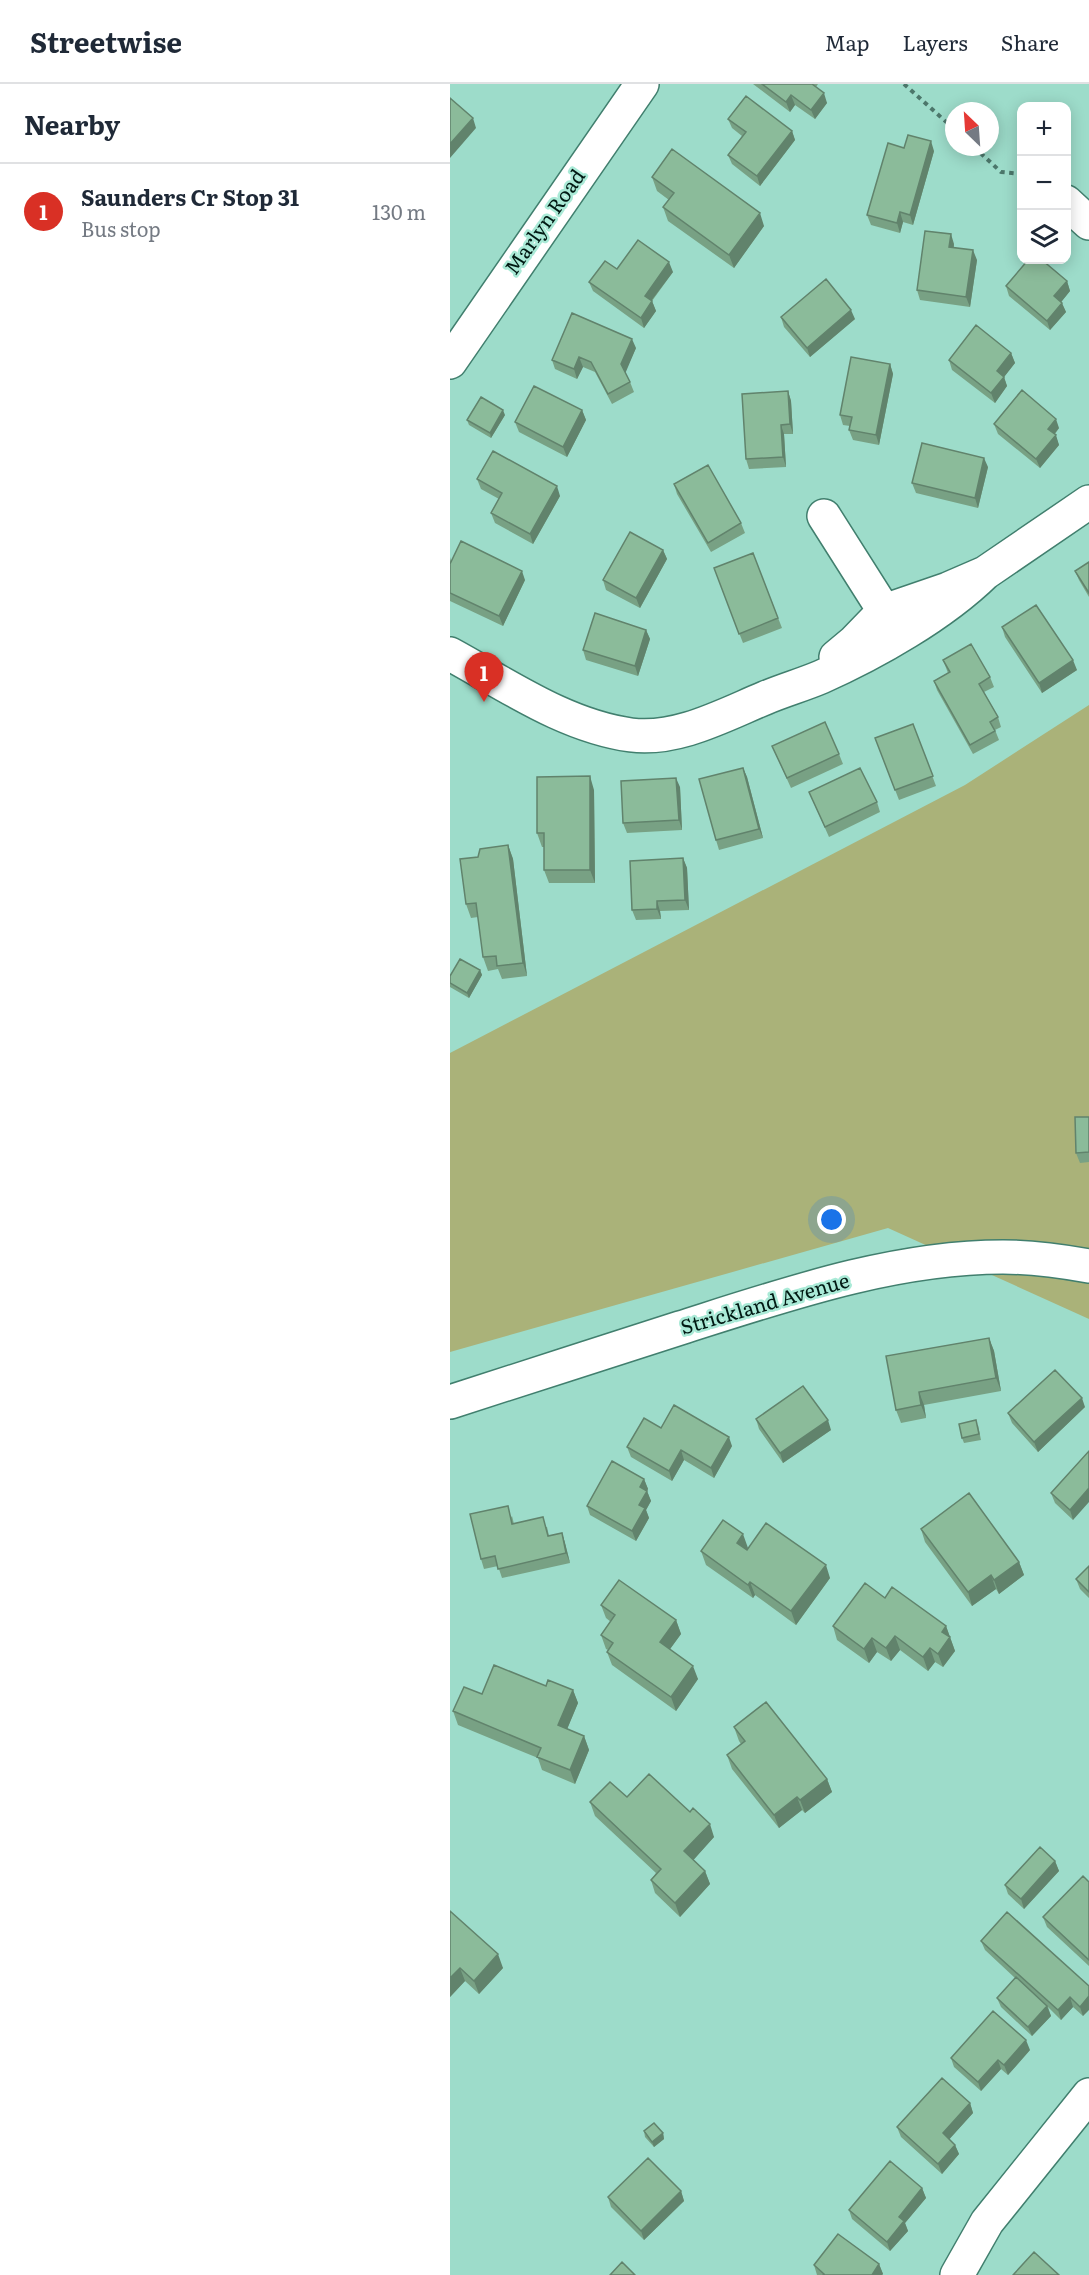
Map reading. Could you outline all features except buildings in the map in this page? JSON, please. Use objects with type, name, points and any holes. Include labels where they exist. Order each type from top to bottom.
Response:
[{"type":"street","name":"Marlyn Road","points":[[450,362],[642,84]]},
{"type":"street","points":[[1071,207],[1089,223]]},
{"type":"street","points":[[450,654],[561,714],[593,727],[633,735],[668,734],[710,721],[843,666],[891,623],[954,600],[985,573],[1089,502]]},
{"type":"street","points":[[824,516],[891,623]]},
{"type":"street","name":"Strickland Avenue","points":[[450,1402],[765,1301],[894,1268],[940,1261],[1002,1257],[1036,1258],[1089,1266]]},
{"type":"street","points":[[957,2275],[987,2222],[1089,2095]]},
{"type":"path","points":[[904,84],[945,121]]},
{"type":"path","points":[[984,156],[1001,172],[1017,174]]},
{"type":"green space","points":[[1089,705],[1089,1319],[888,1228],[450,1352],[450,1053],[965,785]]},
{"type":"place","name":"Saunders Cr Stop 31","points":[[484,702]]}]
